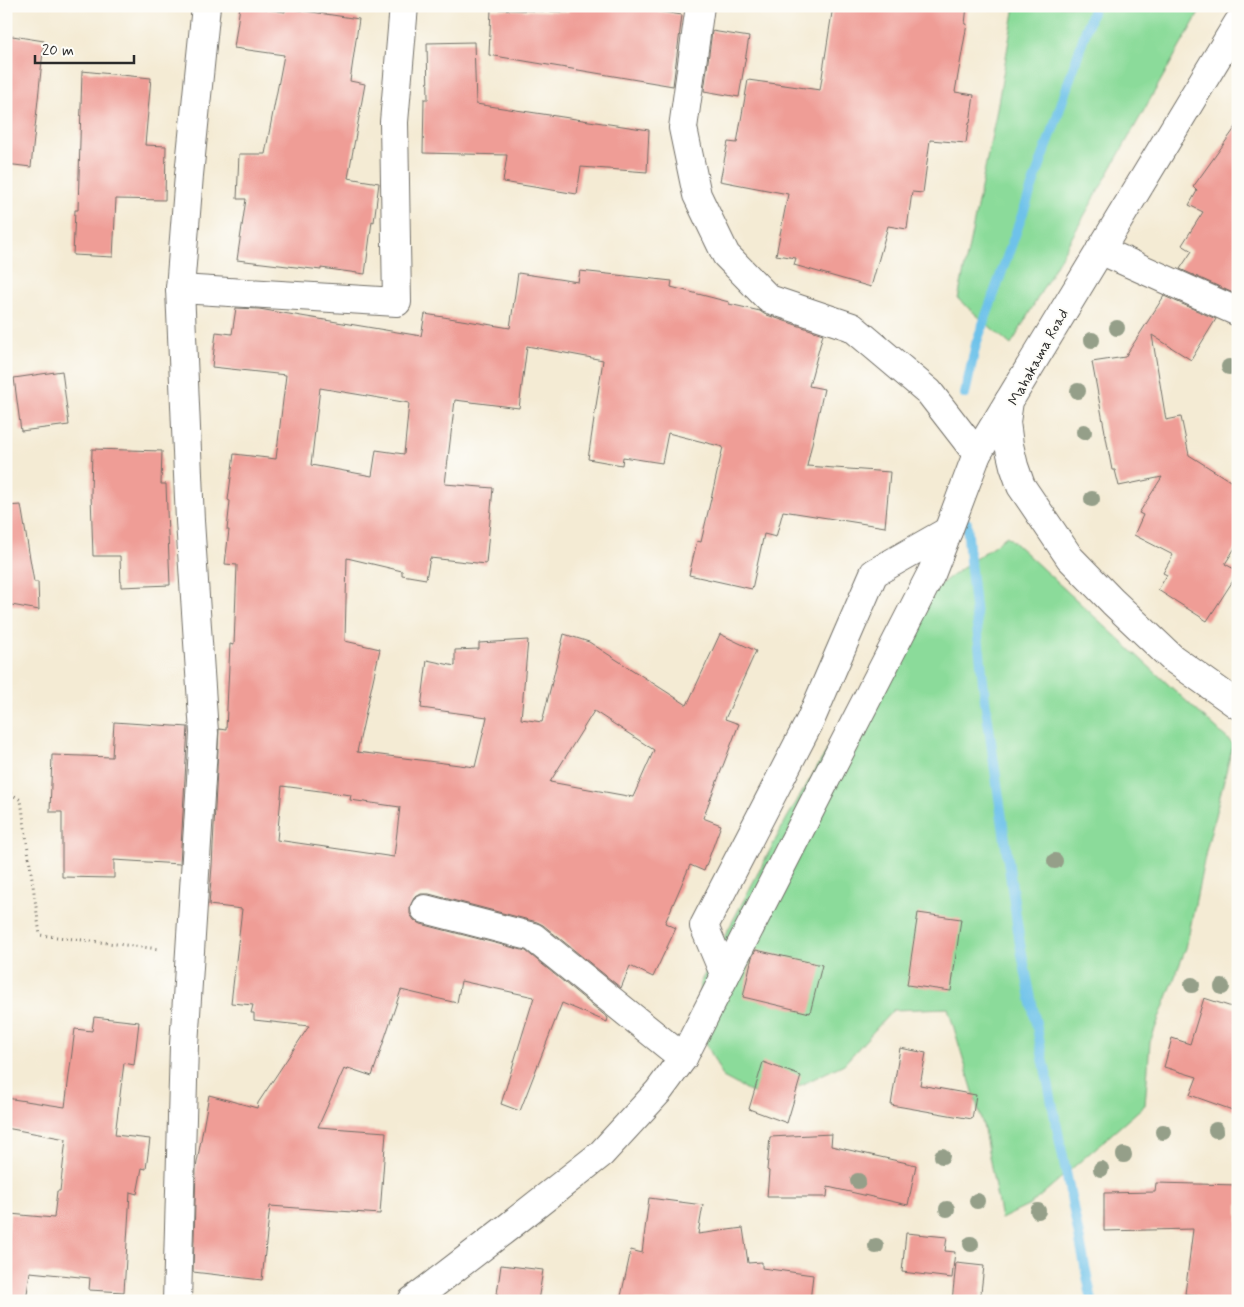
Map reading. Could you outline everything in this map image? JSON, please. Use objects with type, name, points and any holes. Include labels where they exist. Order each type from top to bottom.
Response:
[{"type":"street","points":[[177,1301],[184,1045],[204,733],[190,520],[180,289],[206,6]]},
{"type":"street","points":[[180,289],[397,302],[394,122],[404,6]]},
{"type":"street","points":[[700,6],[683,128],[696,195],[726,256],[769,299],[852,327],[929,392],[977,454]]},
{"type":"street","name":"Mahakama Road","points":[[1238,23],[1009,401],[1006,422],[1009,445],[1021,486],[1070,558],[1112,602],[1172,658],[1238,705]]},
{"type":"street","points":[[1100,250],[1238,312]]},
{"type":"street","points":[[412,1301],[601,1154],[658,1092],[683,1058],[932,572],[977,454],[1009,401]]},
{"type":"street","points":[[725,976],[704,926],[810,721],[874,574],[948,531]]},
{"type":"street","points":[[425,909],[533,937],[683,1058]]},
{"type":"path","points":[[6,792],[21,800],[40,935],[190,953]]},
{"type":"green space","points":[[1015,6],[1203,6],[1011,345],[958,299],[995,120]]},
{"type":"green space","points":[[1007,536],[1233,744],[1206,851],[1186,948],[1150,1042],[1145,1105],[1030,1205],[1001,1219],[983,1125],[948,1008],[893,1010],[844,1064],[768,1101],[723,1077],[698,1027],[700,983],[787,818],[873,673],[903,611]]},
{"type":"building","points":[[240,6],[285,12],[285,8],[359,19],[350,81],[365,84],[348,178],[379,183],[365,274],[237,260],[246,199],[237,199],[239,154],[265,154],[284,55],[234,48]]},
{"type":"building","points":[[569,6],[624,6],[682,15],[673,86],[489,55],[491,9],[568,12]]},
{"type":"building","points":[[833,6],[967,6],[965,24],[967,24],[955,92],[974,95],[966,143],[930,140],[923,193],[912,192],[907,229],[888,226],[871,287],[794,265],[796,258],[776,255],[788,194],[720,181],[728,142],[737,143],[748,80],[820,90]]},
{"type":"building","points":[[712,31],[749,37],[739,97],[704,91]]},
{"type":"building","points":[[6,35],[44,41],[31,167],[6,164]]},
{"type":"building","points":[[474,42],[476,104],[649,130],[647,172],[581,167],[577,194],[503,182],[507,155],[423,153],[424,99],[428,99],[427,43]]},
{"type":"building","points":[[82,71],[151,78],[145,145],[166,146],[165,200],[116,199],[113,257],[73,255],[75,210],[78,210]]},
{"type":"building","points":[[1238,124],[1238,285],[1233,293],[1180,269],[1192,251],[1182,245],[1203,212],[1189,205],[1197,191],[1193,187]]},
{"type":"building","points":[[580,271],[672,281],[671,287],[760,311],[823,334],[809,386],[824,389],[807,466],[890,472],[885,527],[783,511],[776,537],[764,534],[752,589],[689,575],[697,541],[701,542],[723,447],[668,433],[662,463],[623,457],[622,465],[588,459],[603,360],[527,346],[519,408],[455,400],[445,484],[493,488],[486,564],[430,558],[426,579],[402,575],[402,571],[347,558],[345,641],[380,649],[357,752],[475,767],[487,717],[421,708],[427,660],[455,666],[455,650],[479,649],[479,643],[528,640],[521,719],[542,722],[564,634],[589,642],[687,705],[720,634],[756,651],[725,719],[739,724],[703,818],[721,825],[704,871],[690,865],[665,923],[676,928],[653,977],[630,966],[621,988],[537,922],[429,894],[421,894],[414,898],[410,906],[410,914],[414,920],[421,924],[526,951],[608,1018],[607,1022],[562,1003],[520,1111],[501,1104],[534,997],[461,981],[457,1003],[401,990],[372,1076],[348,1068],[347,1071],[344,1069],[318,1127],[386,1132],[380,1214],[270,1206],[262,1280],[193,1272],[196,1168],[209,1095],[257,1108],[258,1103],[309,1026],[254,1020],[254,1013],[251,1013],[253,1005],[231,1003],[242,909],[209,905],[219,729],[226,730],[230,644],[234,645],[237,565],[225,564],[229,530],[227,530],[230,501],[228,500],[234,454],[276,459],[286,375],[212,367],[216,332],[232,334],[236,308],[259,309],[421,336],[425,314],[510,328],[518,273],[578,282]],"holes":[[[320,388],[409,403],[404,454],[376,450],[372,476],[311,465]],[[594,711],[654,750],[633,797],[550,782]],[[282,786],[351,795],[350,800],[400,807],[394,857],[277,840]]]},
{"type":"building","points":[[1164,296],[1216,319],[1191,360],[1152,335],[1166,420],[1181,417],[1189,455],[1238,486],[1238,543],[1225,564],[1238,571],[1238,573],[1207,621],[1158,590],[1167,575],[1163,573],[1173,555],[1134,535],[1143,515],[1139,513],[1162,477],[1119,486],[1115,470],[1112,470],[1092,362],[1125,357]]},
{"type":"building","points":[[62,371],[69,425],[21,431],[14,378]]},
{"type":"building","points":[[92,449],[162,451],[161,484],[166,484],[170,585],[121,587],[120,556],[93,556]]},
{"type":"building","points":[[21,505],[34,582],[38,582],[39,610],[6,604],[6,506]]},
{"type":"building","points":[[114,722],[188,727],[180,864],[114,860],[114,878],[62,877],[62,812],[50,812],[52,755],[112,757]]},
{"type":"building","points":[[918,913],[961,919],[951,991],[907,985]]},
{"type":"building","points":[[756,950],[822,965],[810,1013],[743,997],[752,957]]},
{"type":"building","points":[[1204,998],[1238,1009],[1238,1112],[1190,1095],[1197,1077],[1164,1067],[1172,1038],[1190,1044]]},
{"type":"building","points":[[94,1017],[139,1022],[134,1065],[124,1063],[115,1135],[150,1139],[146,1169],[142,1168],[137,1194],[130,1192],[124,1292],[89,1290],[90,1278],[30,1272],[26,1301],[6,1301],[6,1249],[10,1214],[54,1218],[57,1191],[60,1191],[66,1139],[6,1128],[6,1098],[65,1107],[75,1029],[92,1031]]},
{"type":"building","points":[[900,1048],[926,1053],[920,1085],[976,1095],[972,1119],[891,1105]]},
{"type":"building","points":[[763,1062],[801,1076],[787,1123],[749,1109]]},
{"type":"building","points":[[832,1134],[831,1146],[916,1165],[908,1205],[828,1187],[827,1197],[767,1197],[770,1137]]},
{"type":"building","points":[[1156,1183],[1238,1185],[1238,1301],[1196,1301],[1197,1295],[1185,1294],[1193,1229],[1104,1231],[1104,1193],[1155,1192]]},
{"type":"building","points":[[649,1198],[703,1205],[698,1234],[743,1228],[748,1263],[762,1262],[762,1268],[813,1275],[810,1301],[620,1301],[631,1250],[642,1253]]},
{"type":"building","points":[[906,1233],[947,1237],[945,1251],[955,1252],[952,1278],[902,1272]]},
{"type":"building","points":[[956,1263],[984,1266],[980,1301],[952,1301]]},
{"type":"building","points":[[501,1265],[543,1270],[538,1301],[496,1301]]},
{"type":"waterway","points":[[965,394],[976,344],[1056,120],[1094,6]]},
{"type":"waterway","points":[[967,523],[985,700],[1020,944],[1092,1301]]}]
